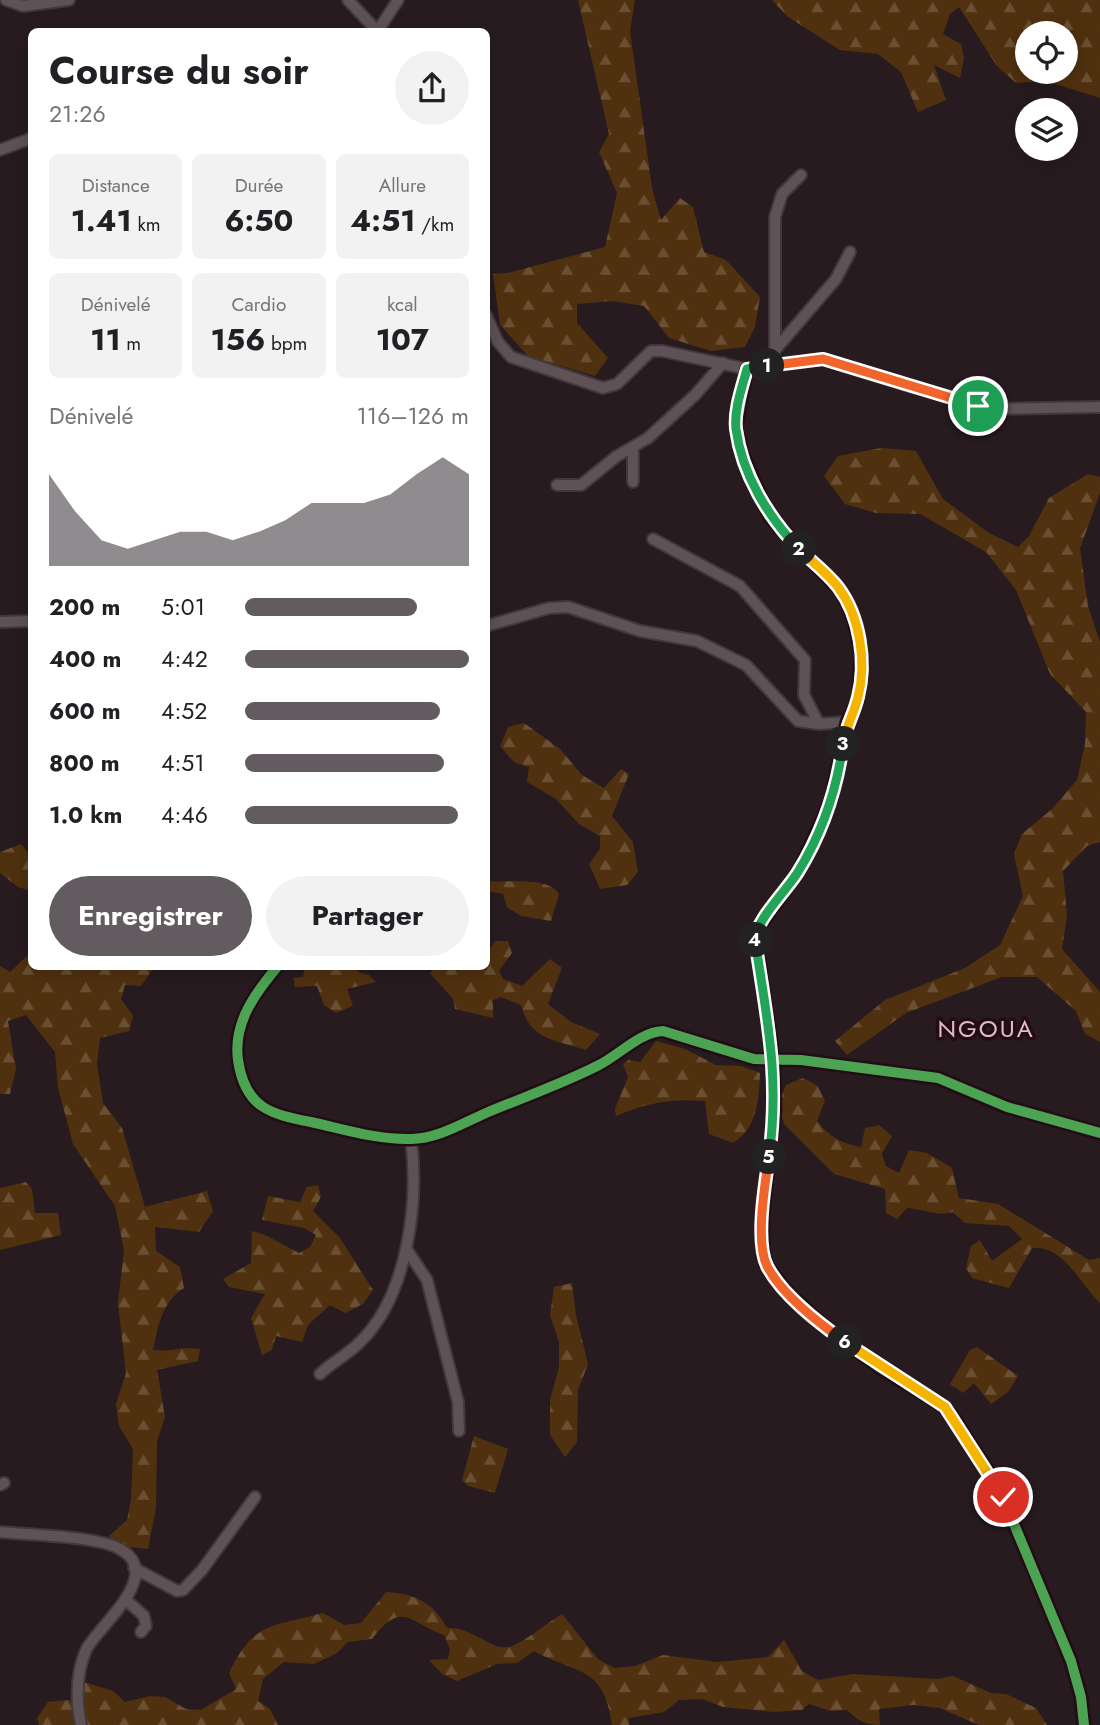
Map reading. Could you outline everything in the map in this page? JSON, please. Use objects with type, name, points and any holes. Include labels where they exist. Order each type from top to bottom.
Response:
[{"type":"street","points":[[6,0],[23,6],[69,0]]},
{"type":"street","points":[[348,0],[375,28]]},
{"type":"street","points":[[380,28],[398,0]]},
{"type":"street","points":[[0,150],[28,140]]},
{"type":"street","points":[[771,366],[775,350],[775,216],[782,194],[801,175]]},
{"type":"street","points":[[775,350],[836,279],[850,252]]},
{"type":"street","points":[[490,324],[498,342],[511,357],[594,386],[617,384],[651,351],[691,355],[747,369],[823,359],[996,409],[1100,407]]},
{"type":"street","points":[[557,485],[581,485],[617,456],[633,448],[672,417],[723,363]]},
{"type":"street","points":[[747,369],[736,427],[754,482],[776,525],[843,594],[859,635],[860,688],[847,722],[840,769],[818,833],[799,871],[755,933],[774,1061],[775,1110],[763,1210],[763,1249],[766,1264],[784,1288],[825,1327],[879,1367],[945,1407],[954,1418],[996,1483],[1009,1512],[1071,1661],[1081,1697],[1084,1725]]},
{"type":"street","points":[[633,448],[633,482]]},
{"type":"street","points":[[653,539],[726,577],[752,596],[805,660],[803,691],[819,724]]},
{"type":"street","points":[[490,624],[549,608],[568,607],[640,631],[697,641],[746,665],[799,721],[819,724],[847,722]]},
{"type":"street","points":[[0,622],[28,621]]},
{"type":"street","points":[[275,970],[253,999],[239,1033],[239,1066],[250,1095],[259,1106],[272,1113],[379,1136],[411,1139],[439,1133],[560,1085],[614,1058],[656,1031],[676,1034],[754,1059],[802,1060],[938,1078],[1007,1107],[1100,1133]]},
{"type":"street","points":[[320,1374],[362,1341],[376,1321],[407,1250],[416,1181],[411,1139]]},
{"type":"street","points":[[407,1250],[427,1280],[458,1402],[459,1431]]},
{"type":"street","points":[[134,1568],[177,1591],[183,1590],[202,1570],[255,1497]]},
{"type":"street","points":[[0,1532],[111,1545],[128,1556],[134,1568],[132,1590],[94,1638],[82,1660],[78,1690],[81,1725]]},
{"type":"street","points":[[126,1600],[144,1616],[146,1626],[141,1632]]},
{"type":"green space","points":[[578,0],[635,0],[630,31],[652,188],[661,220],[680,198],[693,207],[704,252],[726,260],[760,297],[755,327],[745,347],[711,351],[669,338],[644,306],[612,301],[577,304],[577,323],[608,358],[595,376],[528,356],[500,325],[493,274],[508,273],[605,247],[617,193],[599,152],[609,134]]},
{"type":"green space","points":[[772,0],[1100,0],[1100,98],[1056,84],[1078,84],[1078,21],[1015,21],[1015,82],[997,66],[959,7],[950,14],[943,34],[961,44],[964,58],[960,78],[934,65],[946,100],[918,112],[901,72],[878,54],[840,50],[788,17]]},
{"type":"green space","points":[[881,448],[916,451],[943,499],[989,533],[1018,547],[1029,536],[1049,498],[1088,474],[1100,477],[1100,493],[1080,548],[1088,606],[1100,642],[1100,842],[1087,846],[1063,871],[1067,915],[1062,949],[1100,992],[1100,1042],[1085,1034],[1076,1011],[1037,977],[1002,977],[906,1013],[847,1055],[835,1041],[885,1000],[965,968],[1000,945],[1023,896],[1014,854],[1022,834],[1052,809],[1077,780],[1085,744],[1086,712],[1050,674],[1016,590],[986,552],[920,514],[876,513],[845,504],[824,476],[838,456]]},
{"type":"green space","points":[[524,723],[560,749],[582,775],[604,788],[621,769],[629,774],[612,816],[633,842],[638,872],[627,885],[600,889],[589,864],[600,849],[600,836],[579,824],[556,799],[527,782],[529,767],[514,762],[500,746],[508,727]]},
{"type":"green space","points":[[21,844],[28,852],[28,890],[18,887],[0,873],[0,852]]},
{"type":"green space","points":[[490,881],[537,883],[554,888],[559,894],[551,921],[521,916],[507,907],[503,894],[490,892]]},
{"type":"green space","points":[[495,941],[508,941],[512,953],[499,971],[503,979],[522,986],[550,959],[562,968],[548,1004],[571,1022],[600,1034],[586,1050],[545,1037],[537,1032],[525,1017],[521,1005],[501,997],[493,1000],[493,1018],[455,1009],[453,999],[430,973],[433,970],[490,970],[490,948]]},
{"type":"green space","points":[[28,955],[28,970],[152,970],[141,986],[125,985],[121,999],[133,1016],[129,1031],[100,1038],[97,1064],[103,1103],[122,1128],[145,1207],[207,1191],[213,1211],[199,1232],[155,1227],[156,1251],[180,1267],[184,1288],[166,1307],[153,1350],[200,1349],[198,1361],[157,1370],[165,1417],[157,1441],[156,1508],[148,1549],[111,1545],[107,1538],[127,1520],[131,1500],[133,1449],[119,1426],[116,1404],[126,1373],[118,1303],[124,1250],[115,1206],[73,1144],[58,1088],[55,1052],[26,1015],[8,1021],[16,1069],[10,1094],[0,1094],[0,966],[10,972]]},
{"type":"green space","points":[[304,970],[357,970],[369,975],[376,982],[347,989],[353,1006],[336,1013],[324,1005],[317,986],[295,987],[293,978],[303,977]]},
{"type":"green space","points":[[656,1041],[685,1049],[716,1065],[741,1066],[760,1073],[755,1112],[752,1122],[741,1137],[733,1143],[709,1134],[705,1101],[659,1102],[616,1116],[615,1109],[628,1077],[623,1064],[629,1060],[640,1062]]},
{"type":"green space","points":[[803,1078],[818,1086],[825,1101],[817,1121],[836,1138],[861,1147],[865,1128],[879,1125],[892,1136],[882,1154],[886,1166],[899,1173],[909,1150],[927,1153],[952,1168],[959,1198],[998,1204],[1089,1260],[1100,1258],[1100,1303],[1062,1259],[1043,1249],[1032,1248],[1009,1288],[972,1278],[966,1268],[971,1246],[980,1240],[992,1261],[1022,1239],[1009,1226],[965,1223],[953,1212],[936,1213],[907,1208],[897,1219],[886,1213],[885,1189],[834,1174],[784,1124],[778,1104],[786,1085]]},
{"type":"green space","points":[[26,1182],[32,1189],[35,1213],[58,1213],[61,1235],[0,1250],[0,1188]]},
{"type":"green space","points":[[318,1185],[321,1197],[313,1211],[340,1238],[373,1290],[363,1304],[345,1313],[330,1305],[308,1325],[302,1342],[276,1336],[272,1350],[262,1355],[251,1318],[265,1294],[229,1287],[223,1279],[251,1263],[252,1231],[299,1253],[310,1247],[316,1235],[304,1228],[262,1220],[268,1196],[300,1202],[307,1187]]},
{"type":"green space","points":[[572,1283],[576,1315],[588,1364],[578,1390],[577,1442],[565,1457],[550,1435],[550,1400],[559,1367],[559,1342],[550,1315],[554,1287]]},
{"type":"green space","points":[[977,1347],[1018,1376],[1008,1392],[991,1404],[974,1383],[963,1393],[950,1384],[970,1350]]},
{"type":"green space","points":[[474,1436],[508,1449],[495,1493],[468,1486],[462,1480]]},
{"type":"green space","points":[[386,1592],[414,1597],[436,1612],[447,1628],[465,1631],[503,1647],[521,1642],[562,1614],[598,1659],[614,1668],[635,1666],[663,1655],[717,1662],[768,1657],[784,1640],[802,1671],[818,1680],[853,1674],[937,1679],[953,1676],[991,1693],[1006,1694],[1036,1708],[1047,1725],[979,1725],[940,1708],[914,1705],[879,1709],[880,1725],[875,1725],[854,1717],[847,1710],[831,1711],[809,1704],[802,1710],[774,1712],[723,1707],[702,1699],[679,1700],[664,1712],[629,1718],[629,1725],[612,1725],[603,1692],[586,1674],[534,1651],[517,1663],[497,1664],[457,1681],[442,1674],[429,1660],[448,1659],[450,1649],[444,1635],[414,1620],[399,1617],[391,1620],[372,1639],[348,1642],[337,1653],[314,1664],[284,1662],[263,1679],[258,1701],[270,1709],[278,1725],[87,1725],[83,1708],[84,1682],[113,1691],[125,1702],[150,1696],[165,1697],[186,1709],[201,1710],[236,1689],[229,1673],[238,1656],[256,1635],[277,1624],[323,1613],[344,1625],[361,1623]]},
{"type":"green space","points":[[70,1700],[76,1725],[39,1725],[37,1718],[48,1702]]},
{"type":"cycle path","points":[[747,369],[736,427],[743,455],[769,516],[843,594],[854,621],[861,655],[858,700],[847,722],[831,800],[799,871],[755,933],[774,1061],[775,1110],[763,1210],[763,1249],[766,1264],[784,1288],[825,1327],[879,1367],[945,1407],[954,1418],[996,1483],[1009,1512],[1071,1661],[1081,1697],[1084,1725]]},
{"type":"cycle path","points":[[275,970],[261,987],[242,1021],[237,1046],[238,1060],[247,1089],[253,1099],[272,1112],[361,1134],[411,1139],[440,1133],[585,1072],[646,1035],[663,1031],[754,1059],[801,1060],[938,1078],[1007,1107],[1100,1133]]},
{"type":"district","name":"NGOUA","points":[[986,1029]]},
{"type":"route","points":[[978,406],[865,370],[816,358],[747,369],[736,427],[743,455],[769,516],[843,594],[859,635],[861,655],[858,700],[847,722],[840,769],[831,800],[799,871],[755,933],[774,1061],[775,1110],[763,1210],[763,1249],[766,1264],[784,1288],[825,1327],[879,1367],[945,1407],[1003,1497]]}]
